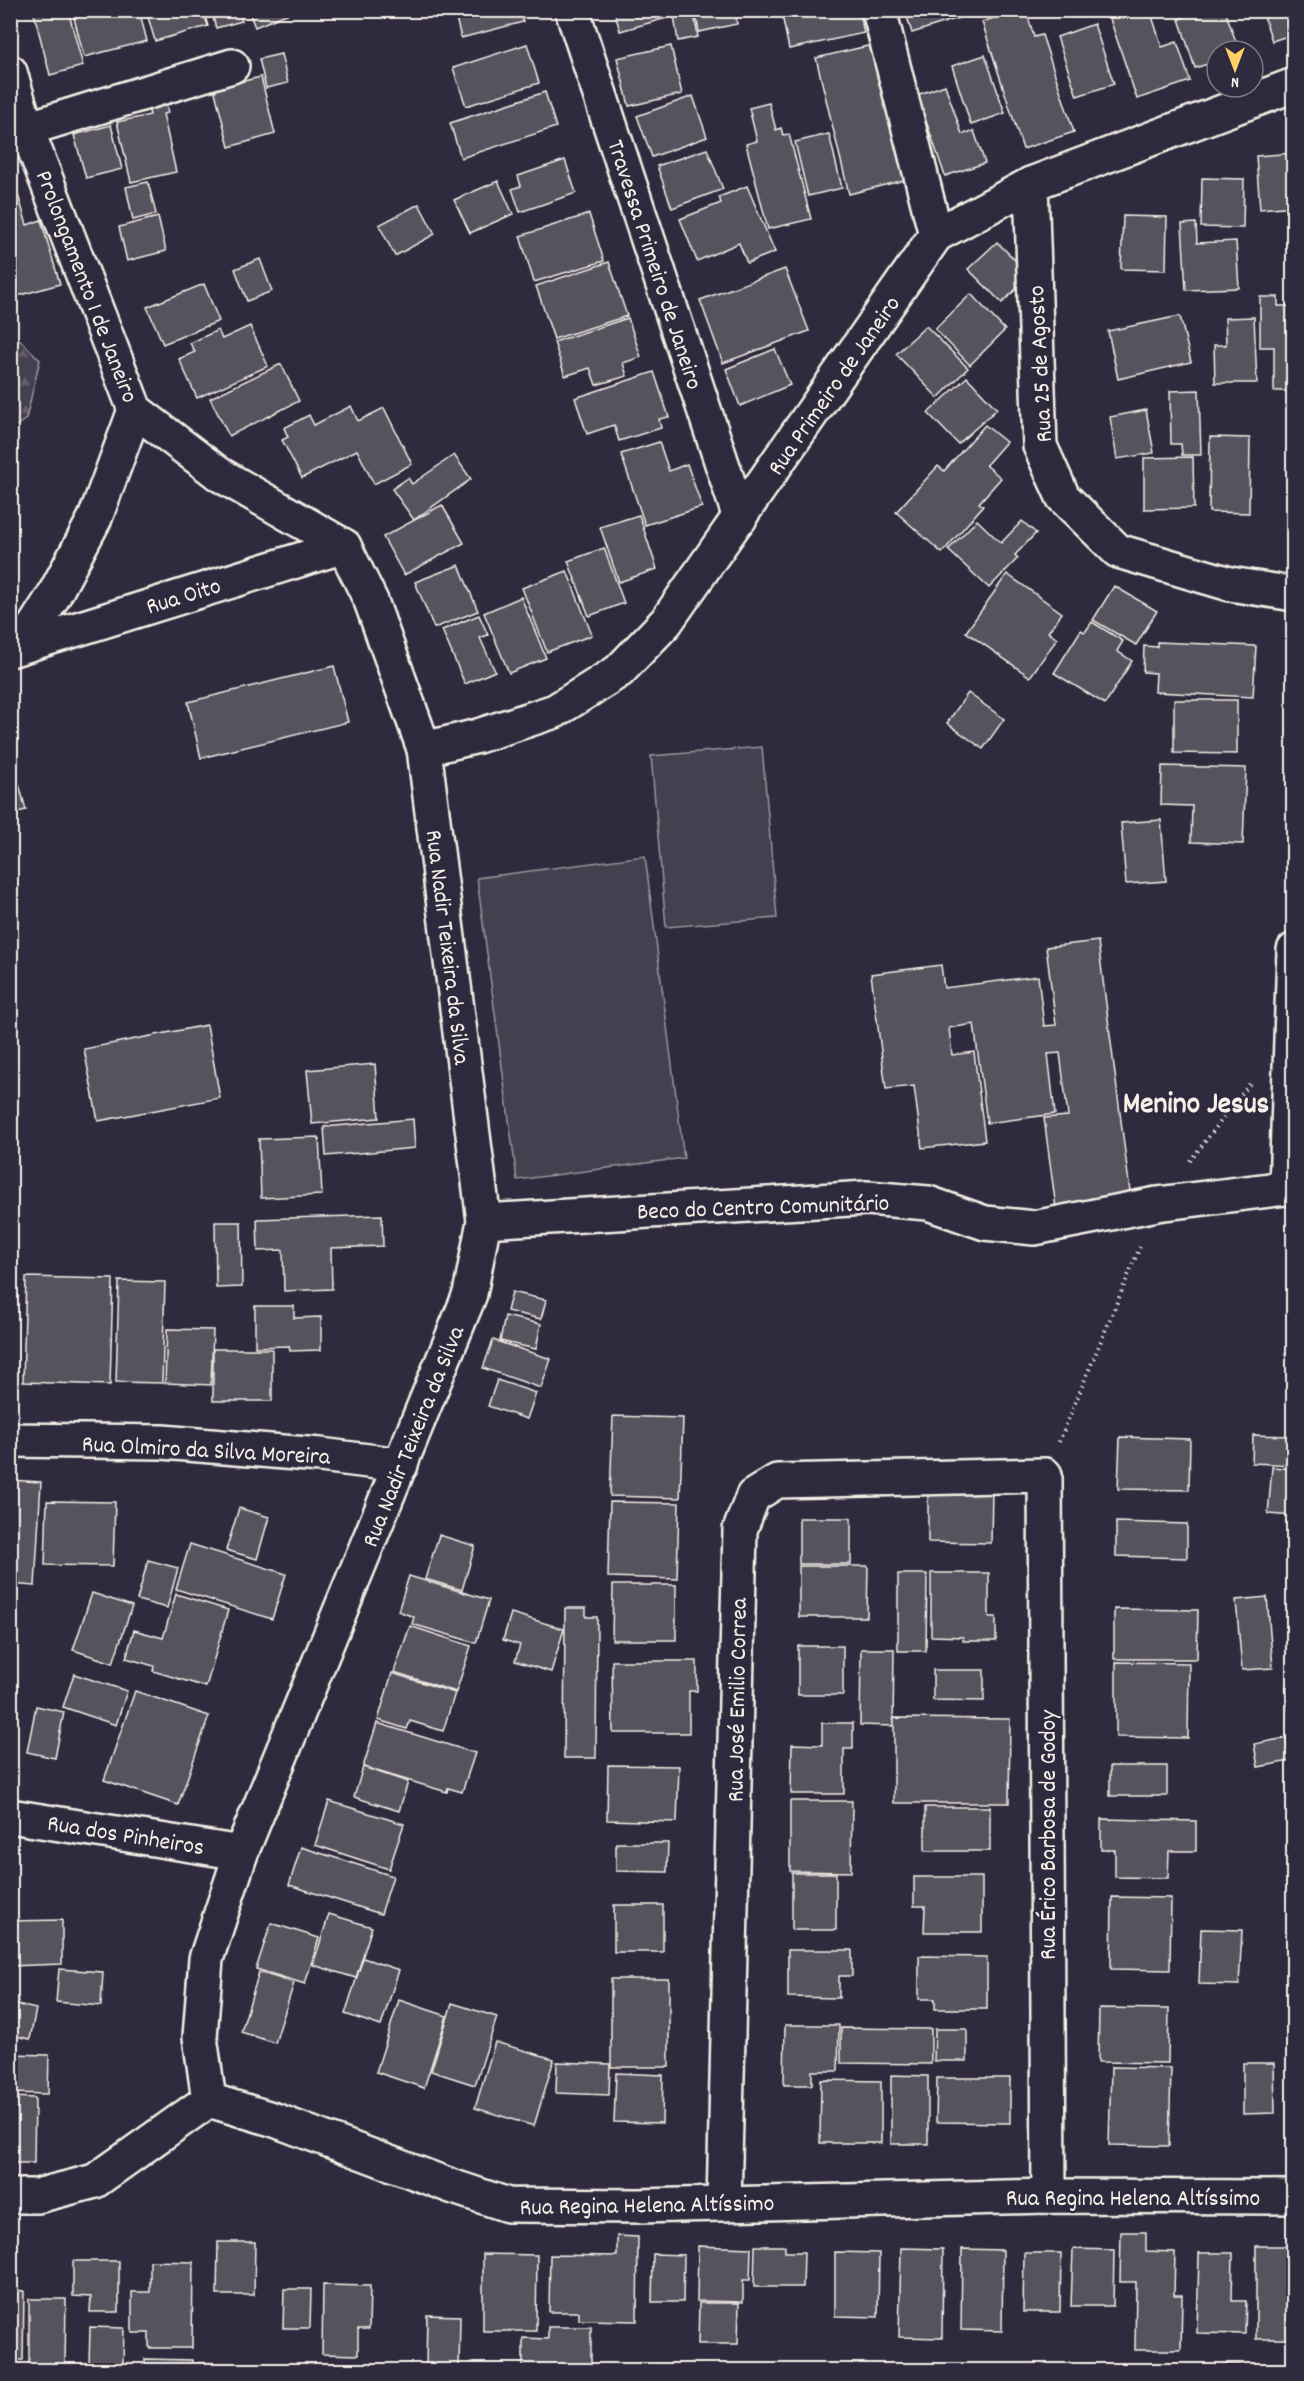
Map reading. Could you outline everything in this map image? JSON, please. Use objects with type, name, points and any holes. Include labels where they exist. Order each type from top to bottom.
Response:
[{"type":"street","name":"Travessa Primeiro de Janeiro","points":[[572,10],[740,518]]},
{"type":"street","points":[[879,10],[936,236]]},
{"type":"street","points":[[19,132],[232,66]]},
{"type":"street","name":"Prolongamento 1 de Janeiro","points":[[10,72],[19,132],[135,410],[219,474],[344,546]]},
{"type":"street","name":"Rua Primeiro de Janeiro","points":[[424,748],[478,736],[555,711],[619,670],[666,622],[936,236],[1031,184],[1293,85]]},
{"type":"street","name":"Rua 25 de Agosto","points":[[1031,184],[1040,446],[1062,497],[1118,551],[1230,584],[1293,594]]},
{"type":"street","name":"Rua Oito","points":[[17,647],[53,597],[95,518],[135,410]]},
{"type":"street","points":[[344,546],[371,601],[424,748]]},
{"type":"street","name":"Rua Oito","points":[[17,647],[344,546]]},
{"type":"street","name":"Rua Nadir Teixeira da Silva","points":[[209,2100],[200,2037],[206,1959],[241,1853],[470,1294],[484,1221],[424,748]]},
{"type":"street","points":[[1290,1192],[1293,950]]},
{"type":"street","name":"Beco do Centro Comunitário","points":[[484,1221],[867,1198],[928,1203],[985,1223],[1034,1228],[1157,1204],[1290,1192]]},
{"type":"street","name":"Rua Olmiro da Silva Moreira","points":[[10,1440],[162,1442],[309,1454],[401,1465]]},
{"type":"street","name":"Rua Érico Barbosa de Godoy","points":[[1046,1475],[1049,2196]]},
{"type":"street","name":"Rua José Emilio Correa","points":[[724,2204],[740,1530],[753,1496],[777,1481],[1046,1475]]},
{"type":"street","name":"Rua dos Pinheiros","points":[[10,1816],[241,1853]]},
{"type":"street","points":[[10,2196],[37,2196],[95,2181],[209,2100]]},
{"type":"street","name":"Rua Regina Helena Altíssimo","points":[[209,2100],[275,2120],[508,2205],[724,2204],[1049,2196],[1293,2197]]},
{"type":"green space","points":[[10,330],[40,360],[26,419],[11,429]]},
{"type":"green space","points":[[762,747],[777,918],[666,927],[651,756]]},
{"type":"green space","points":[[645,856],[684,1158],[517,1180],[477,878]]},
{"type":"building","points":[[33,10],[68,10],[83,66],[50,75]]},
{"type":"building","points":[[72,10],[139,10],[147,41],[84,57]]},
{"type":"building","points":[[146,10],[203,10],[208,26],[155,41]]},
{"type":"building","points":[[211,10],[239,10],[242,21],[216,28]]},
{"type":"building","points":[[248,10],[294,10],[294,11],[255,27]]},
{"type":"building","points":[[454,10],[520,10],[523,22],[461,38]]},
{"type":"building","points":[[614,10],[672,10],[674,16],[620,31]]},
{"type":"building","points":[[695,10],[735,10],[737,24],[699,32]]},
{"type":"building","points":[[781,10],[859,10],[864,33],[789,49]]},
{"type":"building","points":[[905,10],[966,10],[968,15],[912,33]]},
{"type":"building","points":[[1017,10],[1026,10],[1034,37],[1042,35],[1074,132],[1023,149],[982,22]]},
{"type":"building","points":[[1107,10],[1150,10],[1162,47],[1177,42],[1190,81],[1137,99]]},
{"type":"building","points":[[1204,10],[1225,10],[1235,39],[1205,39],[1205,65],[1195,68],[1179,19]]},
{"type":"building","points":[[1262,10],[1294,10],[1294,34],[1272,41]]},
{"type":"building","points":[[694,14],[698,37],[678,41],[674,16]]},
{"type":"building","points":[[1094,24],[1114,84],[1077,96],[1057,37]]},
{"type":"building","points":[[527,44],[539,83],[466,106],[453,68]]},
{"type":"building","points":[[872,45],[905,180],[849,194],[816,58]]},
{"type":"building","points":[[671,46],[682,94],[629,106],[617,58]]},
{"type":"building","points":[[281,54],[288,83],[266,88],[259,59]]},
{"type":"building","points":[[985,55],[1005,113],[971,125],[952,66]]},
{"type":"building","points":[[261,77],[275,134],[229,147],[214,88]]},
{"type":"building","points":[[945,85],[962,134],[974,131],[985,163],[945,176],[917,95]]},
{"type":"building","points":[[163,92],[168,113],[163,114],[176,172],[131,182],[117,122],[150,115],[145,96]]},
{"type":"building","points":[[545,92],[556,127],[461,158],[450,123]]},
{"type":"building","points":[[693,96],[707,137],[652,157],[637,116]]},
{"type":"building","points":[[769,103],[776,130],[781,128],[783,135],[789,134],[811,219],[768,229],[746,144],[757,141],[749,108]]},
{"type":"building","points":[[111,125],[122,169],[86,178],[74,135]]},
{"type":"building","points":[[829,134],[842,188],[808,196],[795,142]]},
{"type":"building","points":[[707,149],[723,189],[672,208],[657,166]]},
{"type":"building","points":[[1294,153],[1294,206],[1260,209],[1256,156]]},
{"type":"building","points":[[565,160],[576,193],[520,212],[512,189],[521,186],[518,176]]},
{"type":"building","points":[[10,168],[27,225],[41,220],[60,284],[10,298]]},
{"type":"building","points":[[1202,178],[1244,179],[1243,228],[1201,227]]},
{"type":"building","points":[[498,181],[513,214],[470,233],[454,200]]},
{"type":"building","points":[[148,182],[156,214],[133,220],[126,187]]},
{"type":"building","points":[[747,186],[775,252],[747,263],[739,243],[697,261],[680,219],[721,203],[719,197]]},
{"type":"building","points":[[419,204],[435,234],[395,256],[379,225]]},
{"type":"building","points":[[589,214],[604,261],[534,282],[520,236]]},
{"type":"building","points":[[1123,216],[1167,217],[1166,270],[1121,269]]},
{"type":"building","points":[[158,217],[166,251],[127,261],[119,227]]},
{"type":"building","points":[[1196,223],[1197,243],[1236,241],[1239,288],[1186,290],[1182,224]]},
{"type":"building","points":[[997,242],[1030,275],[1002,303],[968,269]]},
{"type":"building","points":[[260,259],[272,291],[247,301],[235,269]]},
{"type":"building","points":[[609,262],[627,316],[554,339],[536,286]]},
{"type":"building","points":[[785,269],[809,331],[723,363],[700,300]]},
{"type":"building","points":[[204,284],[219,321],[163,344],[147,307]]},
{"type":"building","points":[[971,294],[1005,330],[970,365],[935,329]]},
{"type":"building","points":[[1260,297],[1278,297],[1278,306],[1294,306],[1294,391],[1274,391],[1274,347],[1260,347]]},
{"type":"building","points":[[1180,316],[1191,362],[1118,379],[1108,331]]},
{"type":"building","points":[[1254,317],[1257,383],[1215,383],[1214,345],[1226,345],[1225,318]]},
{"type":"building","points":[[628,318],[641,357],[623,363],[627,376],[596,385],[590,368],[565,376],[554,342]]},
{"type":"building","points":[[250,326],[268,366],[197,398],[179,359],[195,352],[190,343],[218,330],[222,339]]},
{"type":"building","points":[[926,326],[968,368],[938,398],[896,354]]},
{"type":"building","points":[[775,349],[790,385],[740,406],[726,369]]},
{"type":"building","points":[[281,364],[299,401],[229,436],[210,398]]},
{"type":"building","points":[[654,372],[669,417],[659,419],[661,428],[619,441],[614,425],[587,434],[575,398]]},
{"type":"building","points":[[967,377],[997,409],[958,444],[928,413]]},
{"type":"building","points":[[1199,390],[1201,455],[1182,455],[1181,444],[1171,444],[1170,391]]},
{"type":"building","points":[[351,406],[358,421],[384,408],[412,464],[374,484],[357,450],[302,478],[282,440],[288,437],[284,428],[309,415],[314,425]]},
{"type":"building","points":[[1146,410],[1154,453],[1117,459],[1110,417]]},
{"type":"building","points":[[985,425],[1006,442],[986,465],[1001,478],[979,503],[983,506],[942,553],[896,512],[938,466],[944,471]]},
{"type":"building","points":[[1210,437],[1250,438],[1249,513],[1209,512]]},
{"type":"building","points":[[659,442],[669,471],[687,464],[702,507],[645,525],[621,454]]},
{"type":"building","points":[[454,455],[471,479],[414,520],[392,489],[408,478],[412,484]]},
{"type":"building","points":[[1193,457],[1194,508],[1144,509],[1144,458]]},
{"type":"building","points":[[442,505],[464,543],[404,575],[383,537]]},
{"type":"building","points":[[639,515],[657,569],[619,582],[600,527]]},
{"type":"building","points":[[977,520],[1001,543],[1022,521],[1036,533],[1015,555],[1018,558],[989,588],[948,550]]},
{"type":"building","points":[[604,548],[624,603],[589,616],[568,561]]},
{"type":"building","points":[[459,565],[478,611],[434,628],[415,582]]},
{"type":"building","points":[[567,571],[592,635],[547,652],[522,588]]},
{"type":"building","points":[[1007,574],[1062,613],[1048,632],[1057,639],[1030,677],[966,632]]},
{"type":"building","points":[[1114,586],[1157,611],[1136,645],[1093,620]]},
{"type":"building","points":[[521,597],[546,658],[509,673],[484,613]]},
{"type":"building","points":[[479,615],[488,635],[480,638],[495,671],[465,684],[442,630]]},
{"type":"building","points":[[1092,622],[1123,641],[1117,651],[1132,661],[1105,704],[1054,673],[1081,630],[1085,632]]},
{"type":"building","points":[[1157,642],[1256,646],[1253,697],[1155,692],[1156,673],[1143,672],[1144,646],[1157,647]]},
{"type":"building","points":[[334,666],[348,722],[201,758],[188,702]]},
{"type":"building","points":[[968,693],[1004,719],[983,749],[947,723]]},
{"type":"building","points":[[1174,700],[1237,700],[1237,754],[1174,753]]},
{"type":"building","points":[[10,751],[26,810],[10,814]]},
{"type":"building","points":[[1162,766],[1246,768],[1243,844],[1191,842],[1192,806],[1161,805]]},
{"type":"building","points":[[1161,820],[1166,881],[1126,884],[1121,823]]},
{"type":"building","points":[[1098,941],[1131,1199],[1056,1208],[1044,1118],[1068,1116],[1060,1053],[1048,1054],[1055,1114],[987,1123],[974,1024],[949,1028],[952,1055],[974,1052],[985,1141],[922,1148],[914,1086],[886,1089],[871,974],[941,965],[944,988],[1038,976],[1044,1026],[1056,1025],[1046,947]]},
{"type":"building","points":[[207,1025],[220,1098],[98,1121],[84,1049]]},
{"type":"building","points":[[375,1064],[379,1118],[312,1124],[307,1070]]},
{"type":"building","points":[[413,1119],[415,1148],[326,1156],[324,1127]]},
{"type":"building","points":[[319,1137],[322,1195],[261,1198],[259,1139]]},
{"type":"building","points":[[382,1215],[383,1246],[331,1248],[332,1289],[284,1291],[283,1250],[258,1251],[257,1219]]},
{"type":"building","points":[[215,1222],[241,1222],[242,1287],[216,1288]]},
{"type":"building","points":[[26,1277],[113,1279],[110,1385],[23,1382]]},
{"type":"building","points":[[119,1281],[165,1282],[162,1383],[116,1382]]},
{"type":"building","points":[[512,1292],[546,1300],[541,1319],[507,1311]]},
{"type":"building","points":[[255,1306],[294,1306],[294,1318],[321,1317],[321,1350],[290,1351],[289,1346],[255,1347]]},
{"type":"building","points":[[505,1316],[541,1324],[536,1349],[500,1341]]},
{"type":"building","points":[[167,1329],[213,1330],[211,1385],[165,1383]]},
{"type":"building","points":[[493,1340],[551,1359],[541,1388],[483,1368]]},
{"type":"building","points":[[213,1349],[272,1349],[272,1401],[213,1401]]},
{"type":"building","points":[[497,1380],[536,1393],[527,1419],[488,1406]]},
{"type":"building","points":[[1293,1400],[1294,1465],[1252,1463],[1253,1435],[1291,1436]]},
{"type":"building","points":[[613,1416],[683,1418],[680,1498],[610,1496]]},
{"type":"building","points":[[1120,1437],[1190,1439],[1189,1490],[1118,1489]]},
{"type":"building","points":[[1272,1467],[1294,1469],[1294,1516],[1268,1514]]},
{"type":"building","points":[[10,1480],[41,1482],[35,1586],[10,1584]]},
{"type":"building","points":[[944,1488],[992,1489],[991,1543],[928,1542],[928,1494],[944,1494]]},
{"type":"building","points":[[47,1501],[115,1502],[113,1566],[45,1565]]},
{"type":"building","points":[[610,1502],[679,1503],[677,1579],[608,1577]]},
{"type":"building","points":[[239,1508],[269,1517],[257,1559],[226,1550]]},
{"type":"building","points":[[799,1518],[851,1518],[851,1564],[799,1564]]},
{"type":"building","points":[[1116,1522],[1187,1524],[1187,1558],[1116,1556]]},
{"type":"building","points":[[439,1535],[475,1546],[462,1590],[425,1579]]},
{"type":"building","points":[[190,1544],[286,1574],[272,1619],[176,1589]]},
{"type":"building","points":[[148,1560],[178,1568],[167,1608],[137,1600]]},
{"type":"building","points":[[799,1566],[868,1566],[867,1617],[799,1617]]},
{"type":"building","points":[[931,1573],[989,1573],[989,1617],[996,1617],[996,1641],[963,1641],[963,1637],[931,1636]]},
{"type":"building","points":[[898,1574],[927,1574],[926,1651],[898,1651]]},
{"type":"building","points":[[409,1576],[489,1600],[476,1643],[412,1624],[414,1617],[398,1611]]},
{"type":"building","points":[[613,1585],[676,1585],[676,1640],[612,1640]]},
{"type":"building","points":[[92,1593],[132,1606],[113,1663],[73,1650]]},
{"type":"building","points":[[176,1594],[228,1610],[206,1687],[153,1671],[154,1666],[126,1658],[134,1630],[163,1638]]},
{"type":"building","points":[[1267,1597],[1273,1668],[1242,1670],[1236,1600]]},
{"type":"building","points":[[565,1608],[586,1608],[586,1617],[597,1617],[596,1758],[564,1758]]},
{"type":"building","points":[[1114,1609],[1198,1610],[1197,1659],[1114,1659]]},
{"type":"building","points":[[511,1613],[564,1629],[551,1672],[515,1661],[520,1645],[503,1640]]},
{"type":"building","points":[[410,1626],[471,1646],[456,1692],[394,1672]]},
{"type":"building","points":[[798,1646],[843,1646],[843,1695],[798,1695]]},
{"type":"building","points":[[861,1649],[894,1649],[893,1726],[860,1725]]},
{"type":"building","points":[[612,1661],[697,1661],[697,1691],[689,1691],[689,1733],[613,1733]]},
{"type":"building","points":[[1116,1662],[1189,1663],[1188,1738],[1116,1737]]},
{"type":"building","points":[[933,1670],[984,1670],[984,1701],[933,1700]]},
{"type":"building","points":[[392,1673],[455,1693],[443,1731],[410,1721],[407,1729],[378,1720]]},
{"type":"building","points":[[74,1674],[127,1691],[116,1725],[63,1707]]},
{"type":"building","points":[[1294,1686],[1294,1727],[1291,1727],[1286,1687]]},
{"type":"building","points":[[135,1691],[209,1716],[178,1805],[104,1780]]},
{"type":"building","points":[[36,1706],[64,1712],[55,1758],[27,1752]]},
{"type":"building","points":[[10,1713],[16,1713],[13,1768],[10,1768]]},
{"type":"building","points":[[894,1718],[1010,1719],[1009,1803],[894,1803]]},
{"type":"building","points":[[377,1723],[475,1753],[462,1792],[448,1788],[447,1792],[363,1767]]},
{"type":"building","points":[[822,1723],[853,1723],[853,1749],[844,1749],[844,1794],[791,1794],[792,1744],[822,1745]]},
{"type":"building","points":[[1286,1738],[1290,1761],[1258,1767],[1254,1744]]},
{"type":"building","points":[[608,1765],[679,1766],[677,1822],[607,1820]]},
{"type":"building","points":[[1110,1766],[1167,1766],[1167,1796],[1110,1796]]},
{"type":"building","points":[[363,1767],[408,1782],[399,1811],[354,1797]]},
{"type":"building","points":[[329,1801],[404,1824],[389,1869],[315,1845]]},
{"type":"building","points":[[790,1801],[852,1801],[851,1872],[790,1871]]},
{"type":"building","points":[[925,1807],[990,1807],[990,1851],[925,1851]]},
{"type":"building","points":[[1101,1819],[1196,1821],[1196,1851],[1169,1851],[1168,1878],[1115,1877],[1115,1850],[1101,1850]]},
{"type":"building","points":[[616,1843],[668,1843],[667,1872],[616,1871]]},
{"type":"building","points":[[301,1847],[393,1876],[381,1914],[289,1885]]},
{"type":"building","points":[[792,1873],[836,1873],[836,1930],[792,1930]]},
{"type":"building","points":[[914,1877],[982,1877],[982,1932],[924,1932],[925,1906],[914,1906]]},
{"type":"building","points":[[1112,1897],[1171,1898],[1170,1970],[1111,1969]]},
{"type":"building","points":[[614,1905],[663,1905],[663,1952],[614,1952]]},
{"type":"building","points":[[329,1914],[372,1927],[356,1978],[313,1965]]},
{"type":"building","points":[[62,1920],[62,1964],[10,1966],[10,1921]]},
{"type":"building","points":[[271,1923],[319,1938],[305,1984],[256,1969]]},
{"type":"building","points":[[1201,1929],[1242,1930],[1239,1985],[1199,1984]]},
{"type":"building","points":[[788,1950],[852,1950],[852,1976],[839,1976],[839,1998],[788,1997]]},
{"type":"building","points":[[919,1956],[987,1957],[987,2009],[935,2009],[935,1999],[919,1999]]},
{"type":"building","points":[[363,1958],[399,1970],[381,2026],[345,2014]]},
{"type":"building","points":[[59,1969],[103,1972],[101,2006],[56,2002]]},
{"type":"building","points":[[259,1972],[294,1983],[275,2043],[241,2032]]},
{"type":"building","points":[[611,1979],[669,1979],[669,2067],[611,2067]]},
{"type":"building","points":[[399,2000],[447,2016],[424,2088],[376,2072]]},
{"type":"building","points":[[10,2003],[36,2009],[30,2039],[10,2035]]},
{"type":"building","points":[[452,2003],[497,2017],[475,2085],[431,2071]]},
{"type":"building","points":[[1099,2008],[1169,2009],[1168,2063],[1098,2062]]},
{"type":"building","points":[[785,2025],[839,2025],[838,2071],[812,2071],[812,2085],[784,2085]]},
{"type":"building","points":[[841,2028],[931,2029],[931,2064],[841,2063]]},
{"type":"building","points":[[935,2029],[967,2029],[967,2061],[934,2061]]},
{"type":"building","points":[[495,2042],[554,2059],[534,2126],[475,2108]]},
{"type":"building","points":[[10,2054],[49,2055],[48,2094],[10,2093]]},
{"type":"building","points":[[557,2062],[610,2064],[609,2095],[556,2093]]},
{"type":"building","points":[[1243,2063],[1274,2063],[1275,2113],[1243,2114]]},
{"type":"building","points":[[1111,2067],[1171,2068],[1169,2146],[1109,2145]]},
{"type":"building","points":[[616,2073],[663,2075],[662,2123],[614,2122]]},
{"type":"building","points":[[891,2075],[928,2076],[928,2144],[891,2144]]},
{"type":"building","points":[[937,2078],[1010,2078],[1010,2123],[936,2122]]},
{"type":"building","points":[[821,2080],[881,2081],[881,2143],[820,2143]]},
{"type":"building","points":[[10,2097],[35,2098],[34,2163],[10,2163]]},
{"type":"building","points":[[1121,2232],[1146,2232],[1146,2251],[1175,2252],[1174,2295],[1182,2295],[1181,2350],[1135,2350],[1136,2282],[1120,2282]]},
{"type":"building","points":[[617,2236],[638,2237],[637,2321],[579,2320],[579,2312],[549,2312],[550,2255],[617,2256]]},
{"type":"building","points":[[218,2242],[255,2242],[254,2295],[217,2295]]},
{"type":"building","points":[[698,2246],[751,2248],[750,2280],[743,2280],[743,2302],[697,2301]]},
{"type":"building","points":[[755,2246],[785,2246],[785,2252],[804,2252],[803,2287],[754,2287]]},
{"type":"building","points":[[1256,2246],[1294,2246],[1294,2339],[1256,2339]]},
{"type":"building","points":[[901,2248],[943,2249],[942,2338],[899,2337]]},
{"type":"building","points":[[962,2249],[1003,2250],[1002,2331],[961,2330]]},
{"type":"building","points":[[1073,2249],[1114,2250],[1113,2306],[1071,2306]]},
{"type":"building","points":[[835,2252],[879,2253],[878,2317],[835,2316]]},
{"type":"building","points":[[1024,2253],[1061,2253],[1060,2312],[1023,2312]]},
{"type":"building","points":[[1199,2253],[1233,2253],[1232,2301],[1246,2301],[1245,2334],[1197,2333]]},
{"type":"building","points":[[483,2254],[537,2255],[536,2331],[483,2331]]},
{"type":"building","points":[[653,2254],[684,2255],[683,2302],[652,2302]]},
{"type":"building","points":[[73,2261],[119,2261],[119,2312],[90,2312],[91,2297],[73,2296]]},
{"type":"building","points":[[150,2261],[193,2262],[192,2348],[149,2348],[149,2333],[132,2333],[132,2292],[150,2292]]},
{"type":"building","points":[[323,2285],[370,2286],[369,2329],[358,2329],[358,2355],[322,2354]]},
{"type":"building","points":[[284,2289],[311,2289],[310,2328],[283,2328]]},
{"type":"building","points":[[10,2290],[24,2291],[23,2360],[10,2360]]},
{"type":"building","points":[[29,2299],[66,2299],[65,2365],[29,2365]]},
{"type":"building","points":[[699,2303],[739,2303],[738,2344],[698,2344]]},
{"type":"building","points":[[427,2315],[460,2316],[459,2370],[426,2369]]},
{"type":"building","points":[[90,2327],[124,2328],[123,2366],[89,2365]]},
{"type":"building","points":[[548,2327],[591,2327],[591,2370],[523,2369],[523,2338],[548,2339]]},
{"type":"building","points":[[145,2359],[192,2360],[192,2370],[145,2370]]},
{"type":"building","points":[[198,2363],[249,2363],[249,2370],[198,2370]]},
{"type":"building","points":[[1224,2364],[1243,2365],[1242,2370],[1224,2370]]},
{"type":"district","name":"Menino Jesus","points":[[1196,1102]]}]
